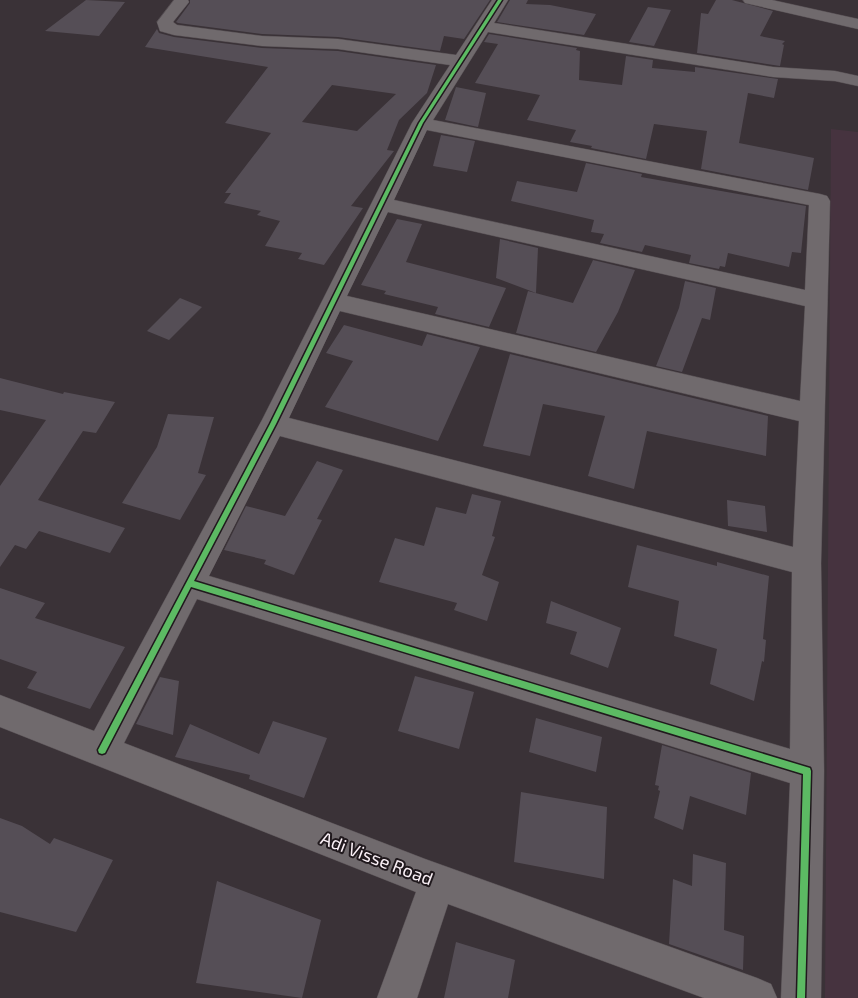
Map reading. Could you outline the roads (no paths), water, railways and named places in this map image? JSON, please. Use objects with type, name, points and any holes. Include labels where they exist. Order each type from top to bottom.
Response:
[{"type":"street","points":[[102,750],[273,424],[383,204],[421,123],[458,61],[484,26],[500,0]]},
{"type":"street","points":[[751,0],[858,24]]},
{"type":"street","points":[[181,2],[165,22],[166,27],[174,30],[262,41],[338,44],[458,61]]},
{"type":"street","points":[[484,26],[773,72],[835,76],[858,81]]},
{"type":"street","points":[[421,123],[820,201],[807,563],[808,771],[801,998]]},
{"type":"street","points":[[383,204],[817,301]]},
{"type":"street","points":[[334,301],[812,414]]},
{"type":"street","points":[[273,424],[807,563]]},
{"type":"street","points":[[189,584],[808,771]]},
{"type":"street","name":"Adi Visse Road","points":[[0,711],[438,882],[757,998]]},
{"type":"street","points":[[397,998],[438,882]]}]
